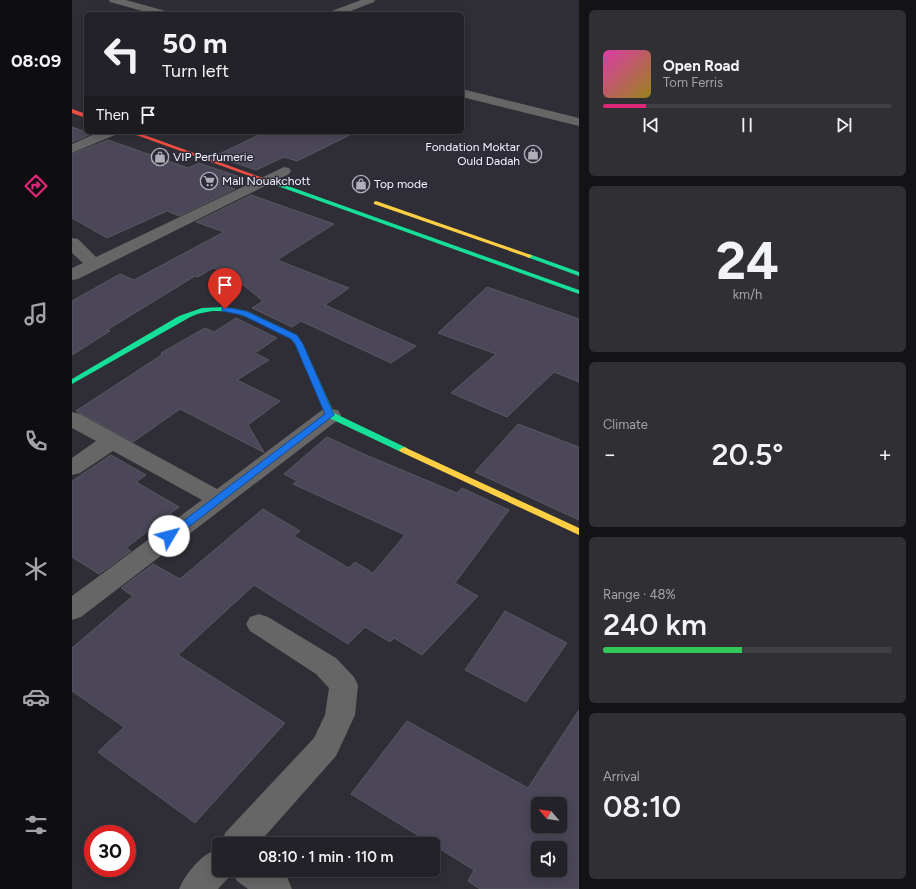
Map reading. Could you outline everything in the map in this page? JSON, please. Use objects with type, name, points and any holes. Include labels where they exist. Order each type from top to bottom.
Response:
[{"type":"street","points":[[114,0],[158,12]]},
{"type":"street","points":[[338,12],[370,0]]},
{"type":"street","points":[[464,93],[579,122]]},
{"type":"street","points":[[72,111],[84,115]]},
{"type":"street","points":[[72,149],[106,134]]},
{"type":"street","points":[[137,134],[278,172],[579,292]]},
{"type":"street","points":[[72,275],[278,172]]},
{"type":"street","points":[[366,199],[579,274]]},
{"type":"street","points":[[72,243],[93,264]]},
{"type":"street","points":[[72,382],[182,318],[202,310],[225,309],[244,313],[294,337],[299,344],[330,415],[579,532]]},
{"type":"street","points":[[72,610],[330,415]]},
{"type":"street","points":[[72,419],[218,499]]},
{"type":"street","points":[[72,468],[112,441]]},
{"type":"street","points":[[243,837],[325,747],[340,714],[344,685],[326,666],[259,624]]},
{"type":"street","points":[[196,889],[212,872]]},
{"type":"street","points":[[259,877],[275,889]]},
{"type":"building","points":[[72,127],[84,131],[84,134],[91,134],[72,142]]},
{"type":"building","points":[[261,134],[352,134],[297,161],[284,157],[256,170],[215,156]]},
{"type":"building","points":[[108,140],[188,168],[199,163],[240,177],[224,185],[235,189],[179,216],[167,211],[107,238],[72,218],[72,154]]},
{"type":"building","points":[[251,195],[334,224],[277,260],[349,288],[325,305],[416,346],[391,363],[301,321],[292,327],[252,308],[263,301],[232,276],[213,268],[198,277],[195,276],[107,330],[110,331],[72,355],[72,301],[120,274],[134,280],[224,232],[196,222]]},
{"type":"building","points":[[487,287],[579,319],[579,382],[554,372],[507,417],[451,393],[496,354],[438,333]]},
{"type":"building","points":[[236,318],[277,338],[255,353],[269,360],[237,380],[280,401],[248,425],[264,452],[180,409],[133,442],[76,411],[163,354],[161,353],[205,328],[214,332]]},
{"type":"building","points":[[518,424],[579,447],[579,520],[475,472]]},
{"type":"building","points":[[327,437],[457,493],[462,488],[509,510],[455,583],[478,596],[422,655],[394,638],[390,642],[365,627],[348,644],[254,585],[178,655],[285,723],[195,823],[98,752],[124,727],[72,691],[72,648],[133,596],[121,588],[153,564],[180,579],[263,509],[300,531],[294,536],[349,568],[355,562],[373,573],[405,535],[293,484],[297,481],[284,474]]},
{"type":"building","points":[[111,455],[146,475],[136,482],[179,507],[126,548],[131,551],[99,574],[72,557],[72,481]]},
{"type":"building","points":[[505,611],[567,643],[526,702],[465,670]]},
{"type":"building","points":[[579,710],[579,889],[480,889],[468,881],[474,870],[440,849],[440,837],[421,837],[351,794],[407,721],[528,788]]},
{"type":"traffic: fast","points":[[274,183],[579,292]]},
{"type":"traffic: fast","points":[[529,256],[579,274]]},
{"type":"traffic: fast","points":[[72,382],[182,318],[202,310],[225,309],[244,313],[294,337],[299,344],[330,415],[404,450]]},
{"type":"traffic: slow","points":[[376,203],[529,256]]},
{"type":"traffic: slow","points":[[404,450],[579,532]]},
{"type":"traffic: jam","points":[[72,111],[84,115]]},
{"type":"traffic: jam","points":[[137,134],[274,183]]},
{"type":"place","name":"Fondation Moktar Ould Dadah","points":[[533,154]]},
{"type":"place","name":"VIP Perfumerie","points":[[160,157]]},
{"type":"place","name":"Mall Nouakchott","points":[[209,181]]},
{"type":"place","name":"Top mode","points":[[361,184]]},
{"type":"route","points":[[169,536],[330,415],[299,344],[294,337],[244,313],[225,309]]}]
